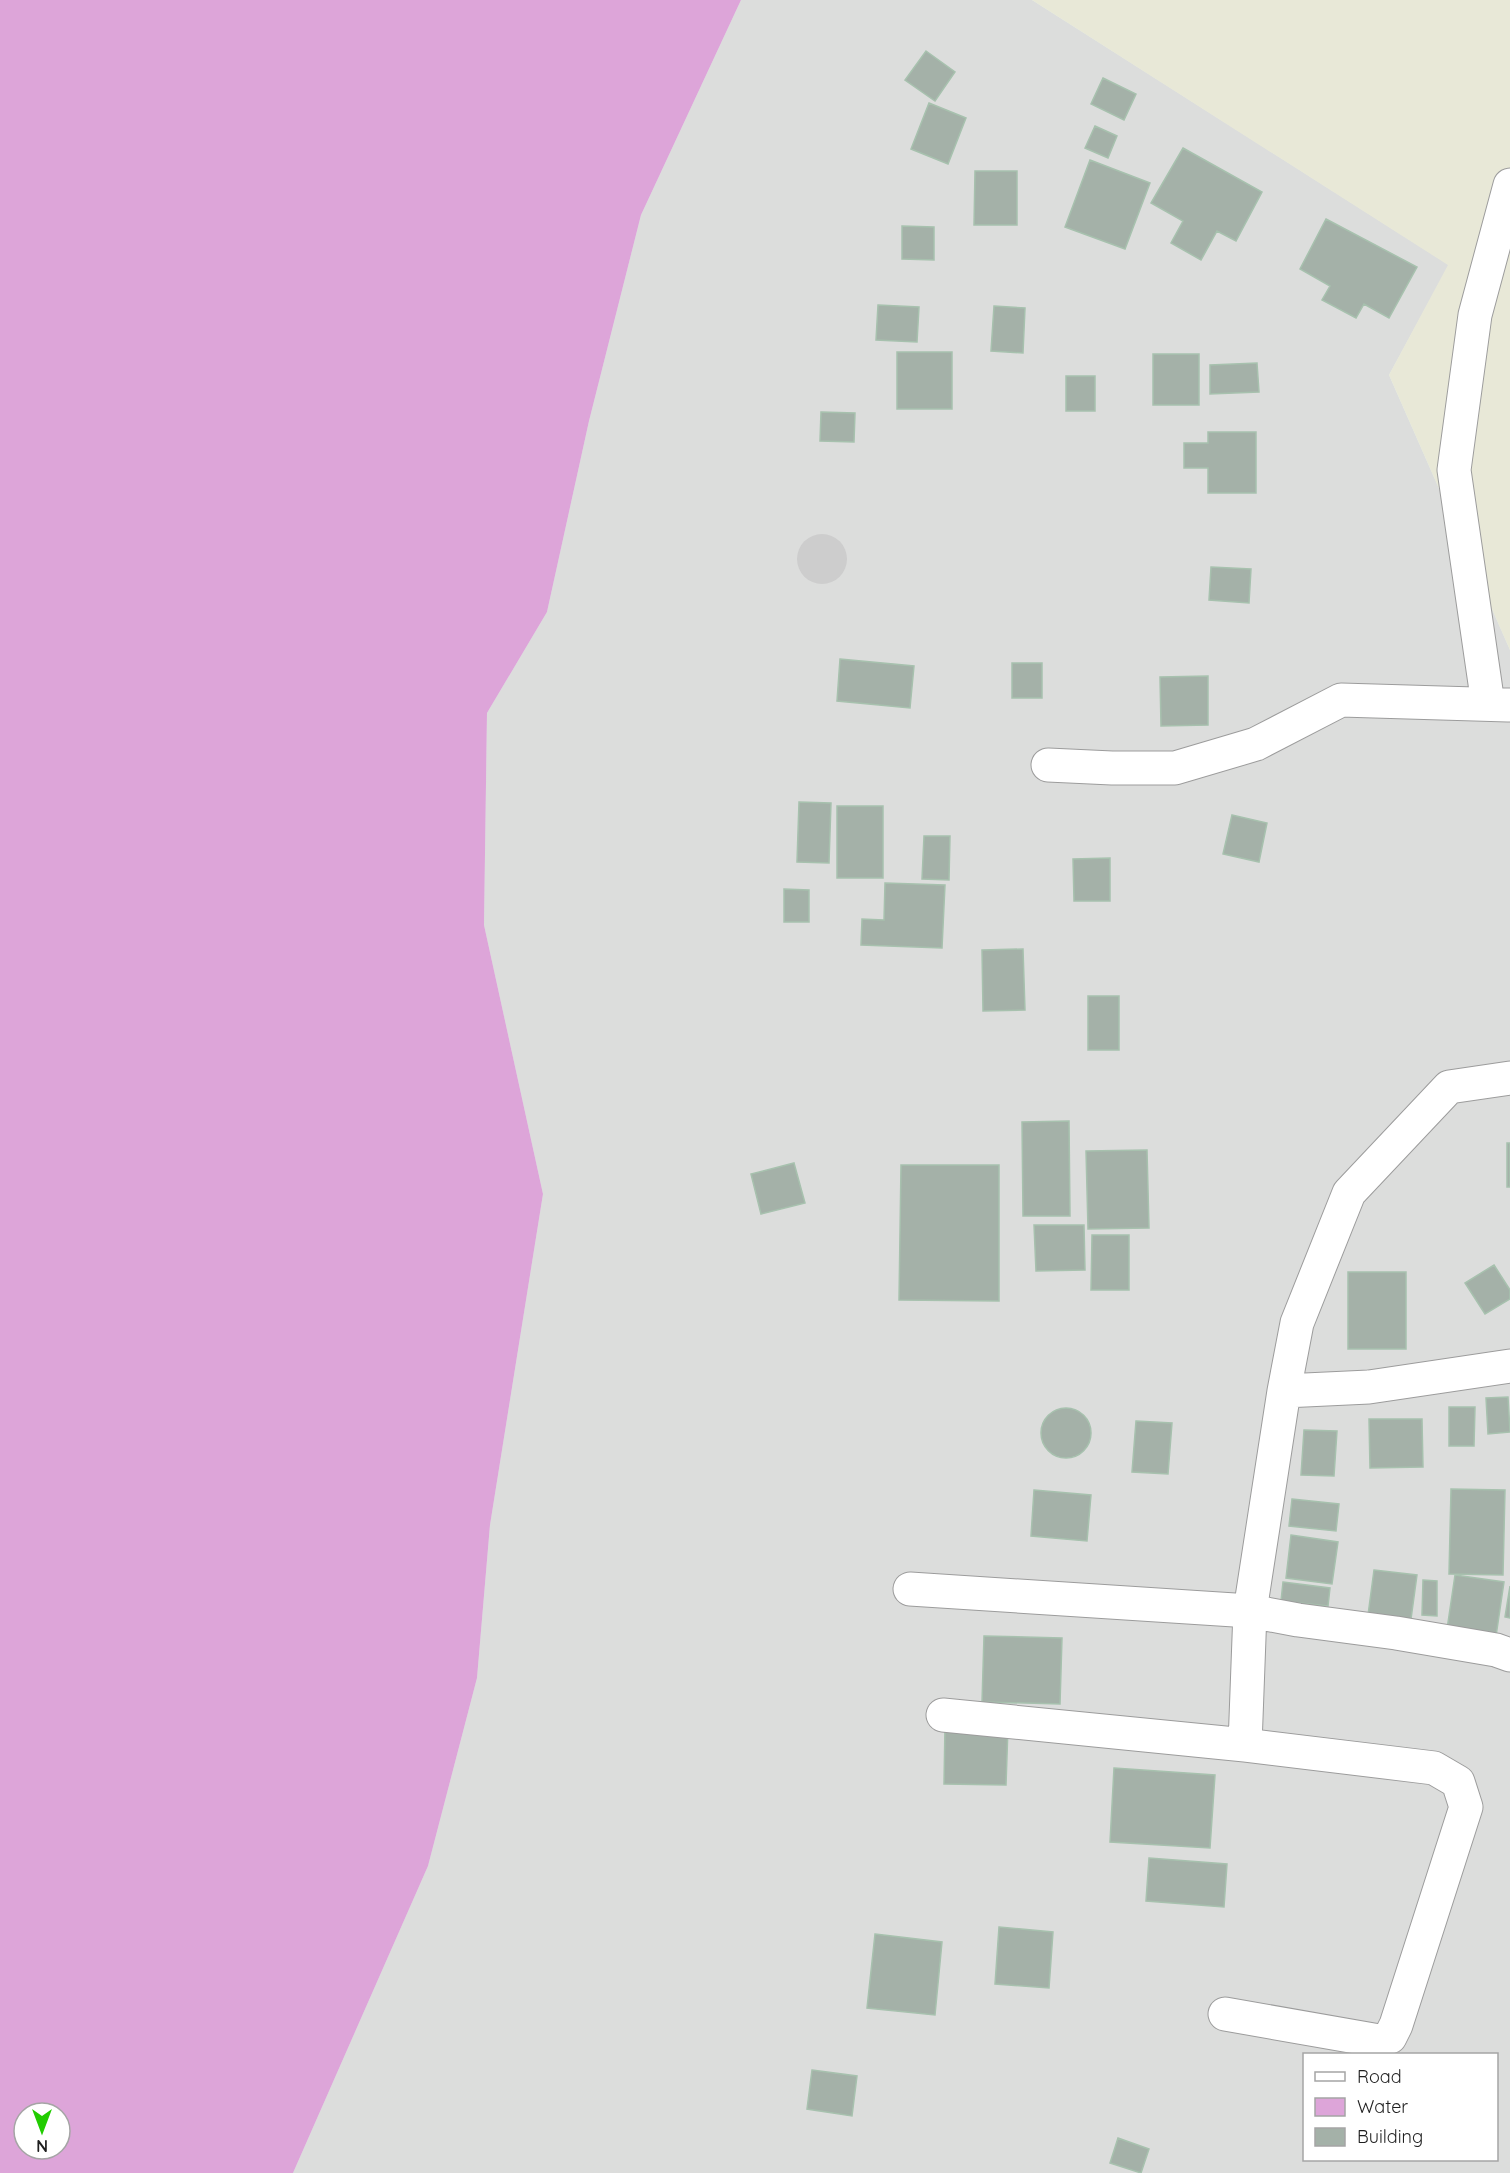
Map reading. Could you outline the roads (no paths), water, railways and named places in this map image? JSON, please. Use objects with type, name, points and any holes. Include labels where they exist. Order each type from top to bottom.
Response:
[{"type":"street","points":[[1048,765],[1175,768],[1256,744],[1341,700],[1499,705],[1454,470],[1475,315],[1510,185]]},
{"type":"street","points":[[1245,1745],[1250,1611],[1284,1391],[1297,1323],[1349,1192],[1449,1087],[1510,1078]]},
{"type":"street","points":[[1284,1391],[1369,1387],[1510,1366]]},
{"type":"street","points":[[910,1589],[1250,1611],[1396,1633],[1496,1650],[1510,1655]]},
{"type":"street","points":[[943,1715],[1245,1745],[1434,1768],[1458,1782],[1466,1807],[1396,2025],[1390,2037],[1379,2041],[1225,2014]]},
{"type":"water","points":[[0,0],[741,0],[641,215],[589,421],[547,612],[487,713],[484,925],[543,1194],[490,1525],[477,1678],[428,1866],[293,2173],[0,2173]]}]
